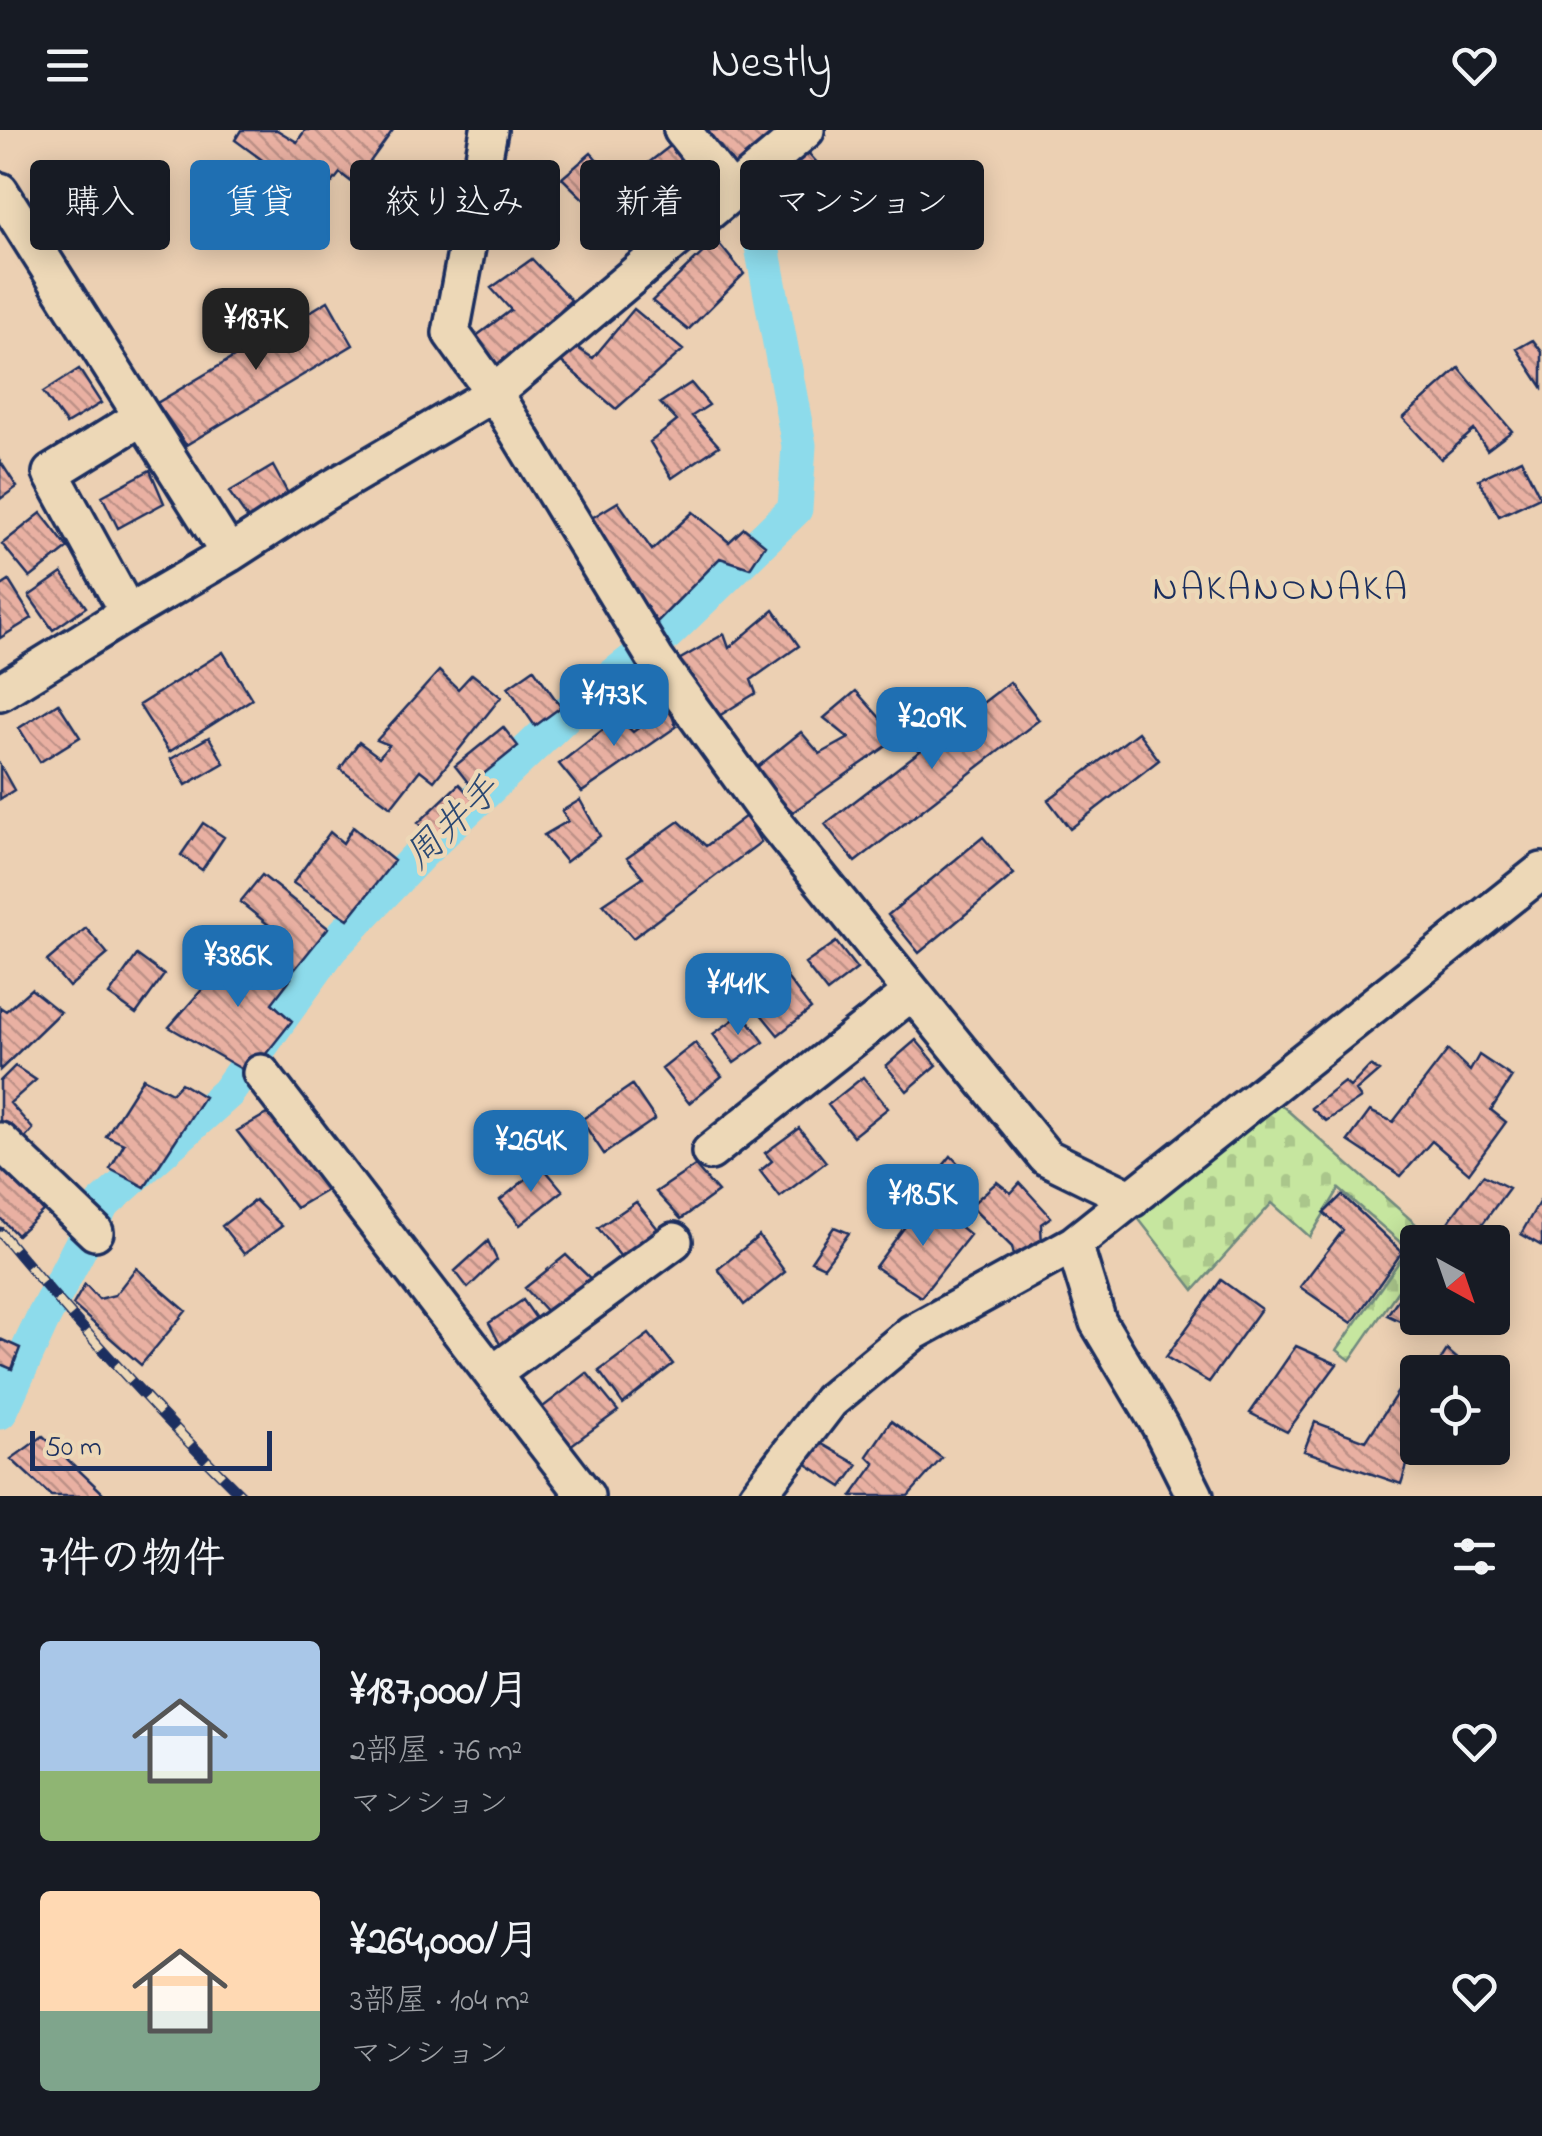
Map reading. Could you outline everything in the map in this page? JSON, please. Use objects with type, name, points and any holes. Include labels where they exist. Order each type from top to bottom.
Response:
[{"type":"street","points":[[490,130],[451,333],[494,394],[656,660],[766,812],[1046,1157],[1132,1200]]},
{"type":"street","points":[[682,130],[732,193]]},
{"type":"street","points":[[0,692],[322,494],[494,394],[806,130]]},
{"type":"street","points":[[0,191],[228,554]]},
{"type":"street","points":[[128,613],[51,473],[142,416]]},
{"type":"street","points":[[757,1496],[830,1401],[912,1333],[1074,1244],[1542,871]]},
{"type":"street","points":[[710,1152],[912,992]]},
{"type":"street","points":[[262,1073],[586,1496]]},
{"type":"street","points":[[0,1141],[94,1232]]},
{"type":"street","points":[[494,1373],[674,1241]]},
{"type":"street","points":[[1074,1244],[1098,1322],[1196,1496]]},
{"type":"green space","points":[[1278,1102],[1417,1225],[1400,1225],[1400,1242],[1339,1189],[1310,1237],[1272,1203],[1194,1290],[1134,1213]]},
{"type":"green space","points":[[1400,1260],[1400,1288],[1350,1360],[1337,1350]]},
{"type":"building","points":[[241,130],[277,130],[297,142],[305,130],[393,130],[371,160],[350,160],[350,181],[340,173],[330,186],[330,160],[262,160],[235,140]]},
{"type":"building","points":[[687,130],[769,130],[776,138],[751,160],[740,160],[740,169],[729,179],[720,168],[720,160],[713,160]]},
{"type":"building","points":[[674,143],[689,160],[652,160]]},
{"type":"building","points":[[803,147],[815,160],[788,160]]},
{"type":"building","points":[[580,162],[580,196],[562,178]]},
{"type":"building","points":[[720,245],[744,274],[688,330],[652,301],[706,250],[720,250]]},
{"type":"building","points":[[532,259],[571,300],[495,366],[471,340],[511,310],[491,288]]},
{"type":"building","points":[[328,301],[353,345],[186,445],[157,403]]},
{"type":"building","points":[[634,309],[683,350],[616,409],[558,359],[570,343],[593,358]]},
{"type":"building","points":[[1533,340],[1542,352],[1542,387],[1517,349]]},
{"type":"building","points":[[1459,368],[1512,431],[1487,450],[1474,430],[1441,459],[1403,418]]},
{"type":"building","points":[[79,369],[101,403],[66,424],[43,392]]},
{"type":"building","points":[[691,383],[709,405],[692,416],[719,446],[672,478],[650,442],[677,421],[660,403]]},
{"type":"building","points":[[1521,459],[1540,497],[1499,516],[1479,479]]},
{"type":"building","points":[[0,461],[17,487],[0,499]]},
{"type":"building","points":[[273,466],[291,499],[251,523],[229,492]]},
{"type":"building","points":[[150,470],[164,503],[118,528],[102,496]]},
{"type":"building","points":[[618,502],[652,550],[693,512],[729,542],[744,528],[765,545],[750,568],[720,558],[657,622],[585,522]]},
{"type":"building","points":[[41,513],[68,548],[30,578],[2,544]]},
{"type":"building","points":[[62,573],[86,607],[53,630],[29,596]]},
{"type":"building","points":[[9,581],[32,618],[0,638],[0,587]]},
{"type":"building","points":[[774,610],[799,646],[751,680],[756,693],[714,719],[677,661],[724,634],[729,648]]},
{"type":"building","points":[[223,652],[252,699],[169,752],[139,705]]},
{"type":"building","points":[[534,669],[561,707],[535,726],[508,687]]},
{"type":"building","points":[[439,671],[458,689],[472,674],[501,697],[434,781],[420,770],[391,807],[340,769],[359,742],[379,757],[389,745],[377,740]]},
{"type":"building","points":[[1010,682],[1039,720],[855,862],[825,824]]},
{"type":"building","points":[[856,691],[898,738],[793,812],[751,772],[801,732],[820,754],[849,738],[824,718]]},
{"type":"building","points":[[58,703],[80,737],[40,762],[19,728]]},
{"type":"building","points":[[669,706],[676,727],[582,792],[559,764],[618,718],[633,732]]},
{"type":"building","points":[[503,727],[518,746],[470,785],[455,766]]},
{"type":"building","points":[[1138,732],[1159,760],[1070,829],[1048,800]]},
{"type":"building","points":[[209,737],[224,763],[186,785],[171,759]]},
{"type":"building","points":[[0,765],[14,790],[0,799]]},
{"type":"building","points":[[459,784],[475,801],[434,839],[418,823]]},
{"type":"building","points":[[580,800],[600,836],[566,862],[544,835],[568,821],[562,811]]},
{"type":"building","points":[[746,816],[761,842],[633,938],[603,904],[643,877],[627,858],[679,821],[706,846]]},
{"type":"building","points":[[203,823],[224,837],[202,870],[181,855]]},
{"type":"building","points":[[353,827],[394,861],[348,919],[293,883],[330,832],[343,843]]},
{"type":"building","points":[[983,837],[1014,874],[919,953],[888,915]]},
{"type":"building","points":[[262,875],[328,928],[295,969],[275,953],[286,939],[240,902]]},
{"type":"building","points":[[86,928],[108,954],[69,987],[47,961]]},
{"type":"building","points":[[244,942],[291,978],[272,1003],[292,1021],[250,1074],[169,1027]]},
{"type":"building","points":[[836,942],[857,969],[827,992],[805,964]]},
{"type":"building","points":[[137,955],[164,975],[136,1014],[109,995]]},
{"type":"building","points":[[785,975],[811,1009],[778,1035],[751,1002]]},
{"type":"building","points":[[31,989],[60,1012],[0,1070],[0,1007],[6,1011]]},
{"type":"building","points":[[743,1013],[764,1042],[734,1063],[713,1034]]},
{"type":"building","points":[[916,1040],[937,1065],[907,1091],[886,1066]]},
{"type":"building","points":[[695,1043],[722,1076],[689,1103],[662,1069]]},
{"type":"building","points":[[1448,1050],[1470,1071],[1479,1055],[1512,1077],[1491,1110],[1506,1122],[1469,1173],[1432,1141],[1401,1176],[1348,1141],[1370,1111],[1393,1122]]},
{"type":"building","points":[[15,1066],[36,1080],[10,1103],[33,1129],[21,1143],[0,1124],[0,1081]]},
{"type":"building","points":[[1370,1066],[1379,1071],[1356,1091],[1361,1098],[1326,1121],[1311,1108],[1344,1082],[1350,1087]]},
{"type":"building","points":[[863,1077],[888,1108],[853,1136],[828,1105]]},
{"type":"building","points":[[143,1078],[172,1093],[181,1083],[204,1097],[145,1187],[110,1169],[124,1144],[106,1136]]},
{"type":"building","points":[[632,1085],[655,1119],[604,1154],[581,1120]]},
{"type":"building","points":[[270,1112],[330,1188],[296,1208],[237,1131]]},
{"type":"building","points":[[799,1128],[826,1162],[780,1197],[760,1171],[772,1161],[765,1153]]},
{"type":"building","points":[[951,1156],[974,1180],[954,1198],[934,1177]]},
{"type":"building","points":[[2,1166],[43,1211],[17,1235],[0,1218]]},
{"type":"building","points":[[542,1166],[563,1191],[520,1225],[500,1200]]},
{"type":"building","points":[[695,1166],[718,1192],[681,1219],[656,1192]]},
{"type":"building","points":[[1483,1175],[1509,1188],[1482,1225],[1446,1225]]},
{"type":"building","points":[[997,1182],[1011,1193],[1020,1183],[1051,1217],[1041,1224],[1042,1247],[1015,1260],[1012,1247],[970,1206]]},
{"type":"building","points":[[1342,1195],[1400,1250],[1352,1323],[1300,1287],[1343,1230],[1324,1213]]},
{"type":"building","points":[[1542,1197],[1542,1246],[1521,1234]]},
{"type":"building","points":[[926,1198],[970,1235],[921,1297],[875,1267]]},
{"type":"building","points":[[255,1200],[282,1226],[244,1254],[222,1226]]},
{"type":"building","points":[[636,1202],[658,1229],[621,1257],[598,1228]]},
{"type":"building","points":[[834,1227],[849,1233],[824,1267],[811,1261]]},
{"type":"building","points":[[759,1236],[785,1272],[744,1305],[718,1269]]},
{"type":"building","points":[[488,1241],[497,1260],[468,1288],[455,1271]]},
{"type":"building","points":[[566,1255],[596,1284],[552,1317],[525,1288]]},
{"type":"building","points":[[136,1268],[186,1311],[141,1365],[73,1305],[85,1284],[99,1299],[115,1295]]},
{"type":"building","points":[[1221,1280],[1261,1309],[1209,1382],[1166,1357]]},
{"type":"building","points":[[1400,1297],[1400,1321],[1387,1315]]},
{"type":"building","points":[[523,1300],[540,1324],[503,1350],[489,1323]]},
{"type":"building","points":[[649,1334],[673,1364],[623,1404],[599,1371]]},
{"type":"building","points":[[0,1339],[20,1348],[12,1369],[0,1364]]},
{"type":"building","points":[[1296,1346],[1337,1364],[1287,1432],[1250,1413]]},
{"type":"building","points":[[587,1373],[618,1411],[570,1446],[535,1413]]},
{"type":"building","points":[[1400,1388],[1400,1465],[1407,1465],[1401,1484],[1304,1451],[1315,1422],[1366,1441]]},
{"type":"building","points":[[891,1421],[942,1458],[908,1496],[852,1496],[875,1464],[867,1456]]},
{"type":"building","points":[[43,1436],[106,1496],[51,1496],[11,1459]]},
{"type":"building","points":[[817,1441],[858,1465],[842,1487],[800,1460]]},
{"type":"waterway","name":"周井手","points":[[0,1412],[102,1205],[227,1093],[330,949],[422,852],[578,703],[661,639],[795,509],[799,445],[748,171],[762,158]]},
{"type":"railway","points":[[0,1232],[118,1367],[242,1496]]},
{"type":"district","name":"NAKANONAKA","points":[[1281,590]]}]
